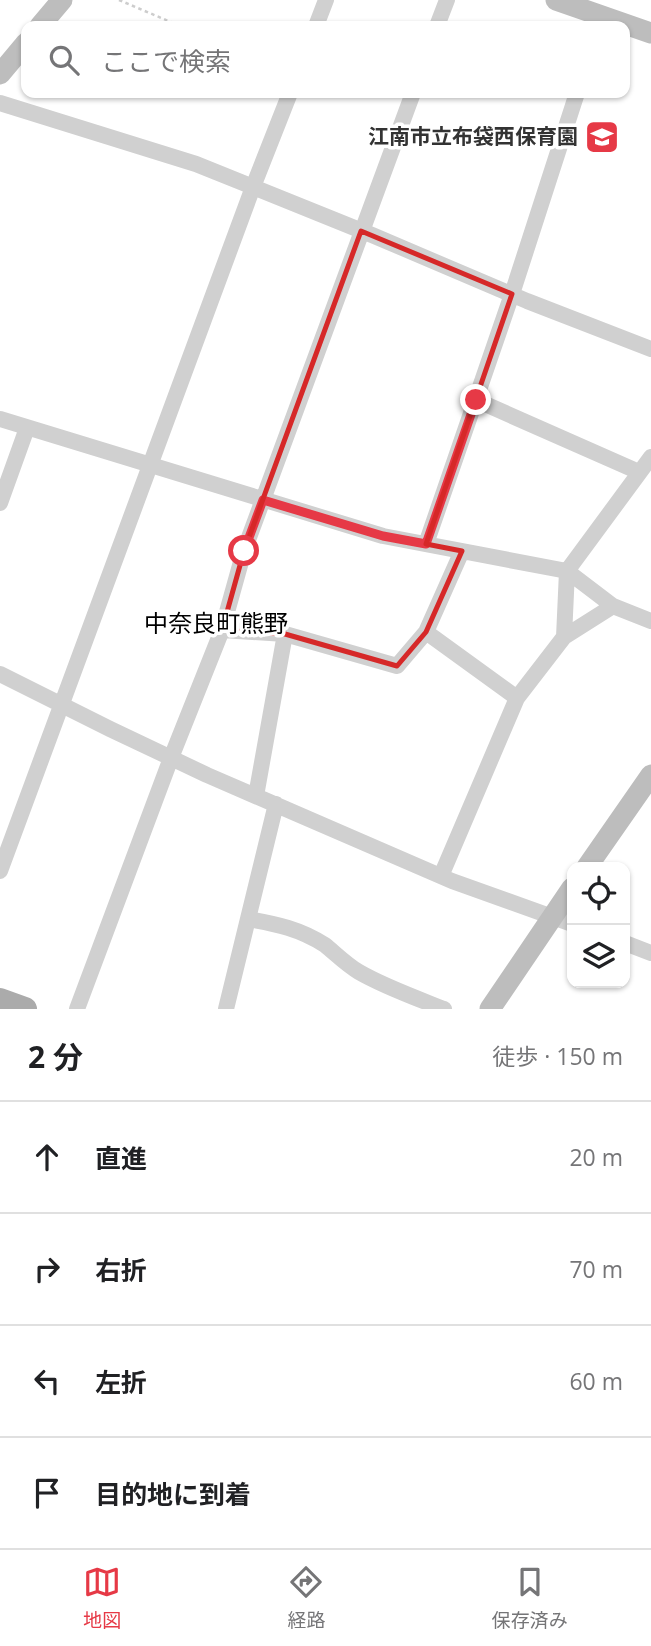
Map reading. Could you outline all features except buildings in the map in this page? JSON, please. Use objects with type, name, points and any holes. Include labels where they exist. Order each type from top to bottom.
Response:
[{"type":"main road","points":[[0,1000],[24,1009]]},
{"type":"street","points":[[44,21],[62,0]]},
{"type":"street","points":[[318,21],[326,0]]},
{"type":"street","points":[[439,21],[447,0]]},
{"type":"street","points":[[556,0],[600,21]]},
{"type":"street","points":[[630,28],[651,33]]},
{"type":"street","points":[[0,74],[21,49]]},
{"type":"street","points":[[0,871],[288,98]]},
{"type":"street","points":[[77,1009],[222,630],[244,551],[411,98]]},
{"type":"street","points":[[426,544],[512,295],[575,98]]},
{"type":"street","points":[[0,103],[196,164],[512,295],[651,349]]},
{"type":"street","points":[[476,400],[639,472]]},
{"type":"street","points":[[0,419],[383,536],[567,571],[613,606],[651,621]]},
{"type":"street","points":[[0,503],[27,428]]},
{"type":"street","points":[[564,637],[567,571],[651,457]]},
{"type":"street","points":[[222,630],[285,634],[397,666],[426,632],[462,551]]},
{"type":"street","points":[[441,876],[517,698],[564,637],[613,606]]},
{"type":"street","points":[[426,632],[517,698]]},
{"type":"street","points":[[256,796],[285,634]]},
{"type":"street","points":[[0,674],[171,758],[256,796],[441,876],[562,920],[490,1009]]},
{"type":"street","points":[[590,862],[651,775]]},
{"type":"street","points":[[226,1009],[276,804]]},
{"type":"street","points":[[248,919],[278,924],[302,932],[358,971],[444,1009]]},
{"type":"street","points":[[630,945],[651,953]]},
{"type":"path","points":[[119,0],[168,21]]},
{"type":"highlighted area","points":[[361,231],[512,294],[426,544],[462,551],[426,632],[397,666],[285,634],[222,630],[244,551]]},
{"type":"place","name":"江南市立布袋西保育園","points":[[602,137]]},
{"type":"district","name":"中奈良町熊野","points":[[216,624]]},
{"type":"route","points":[[244,551],[263,500],[383,536],[426,544],[476,400]]}]
